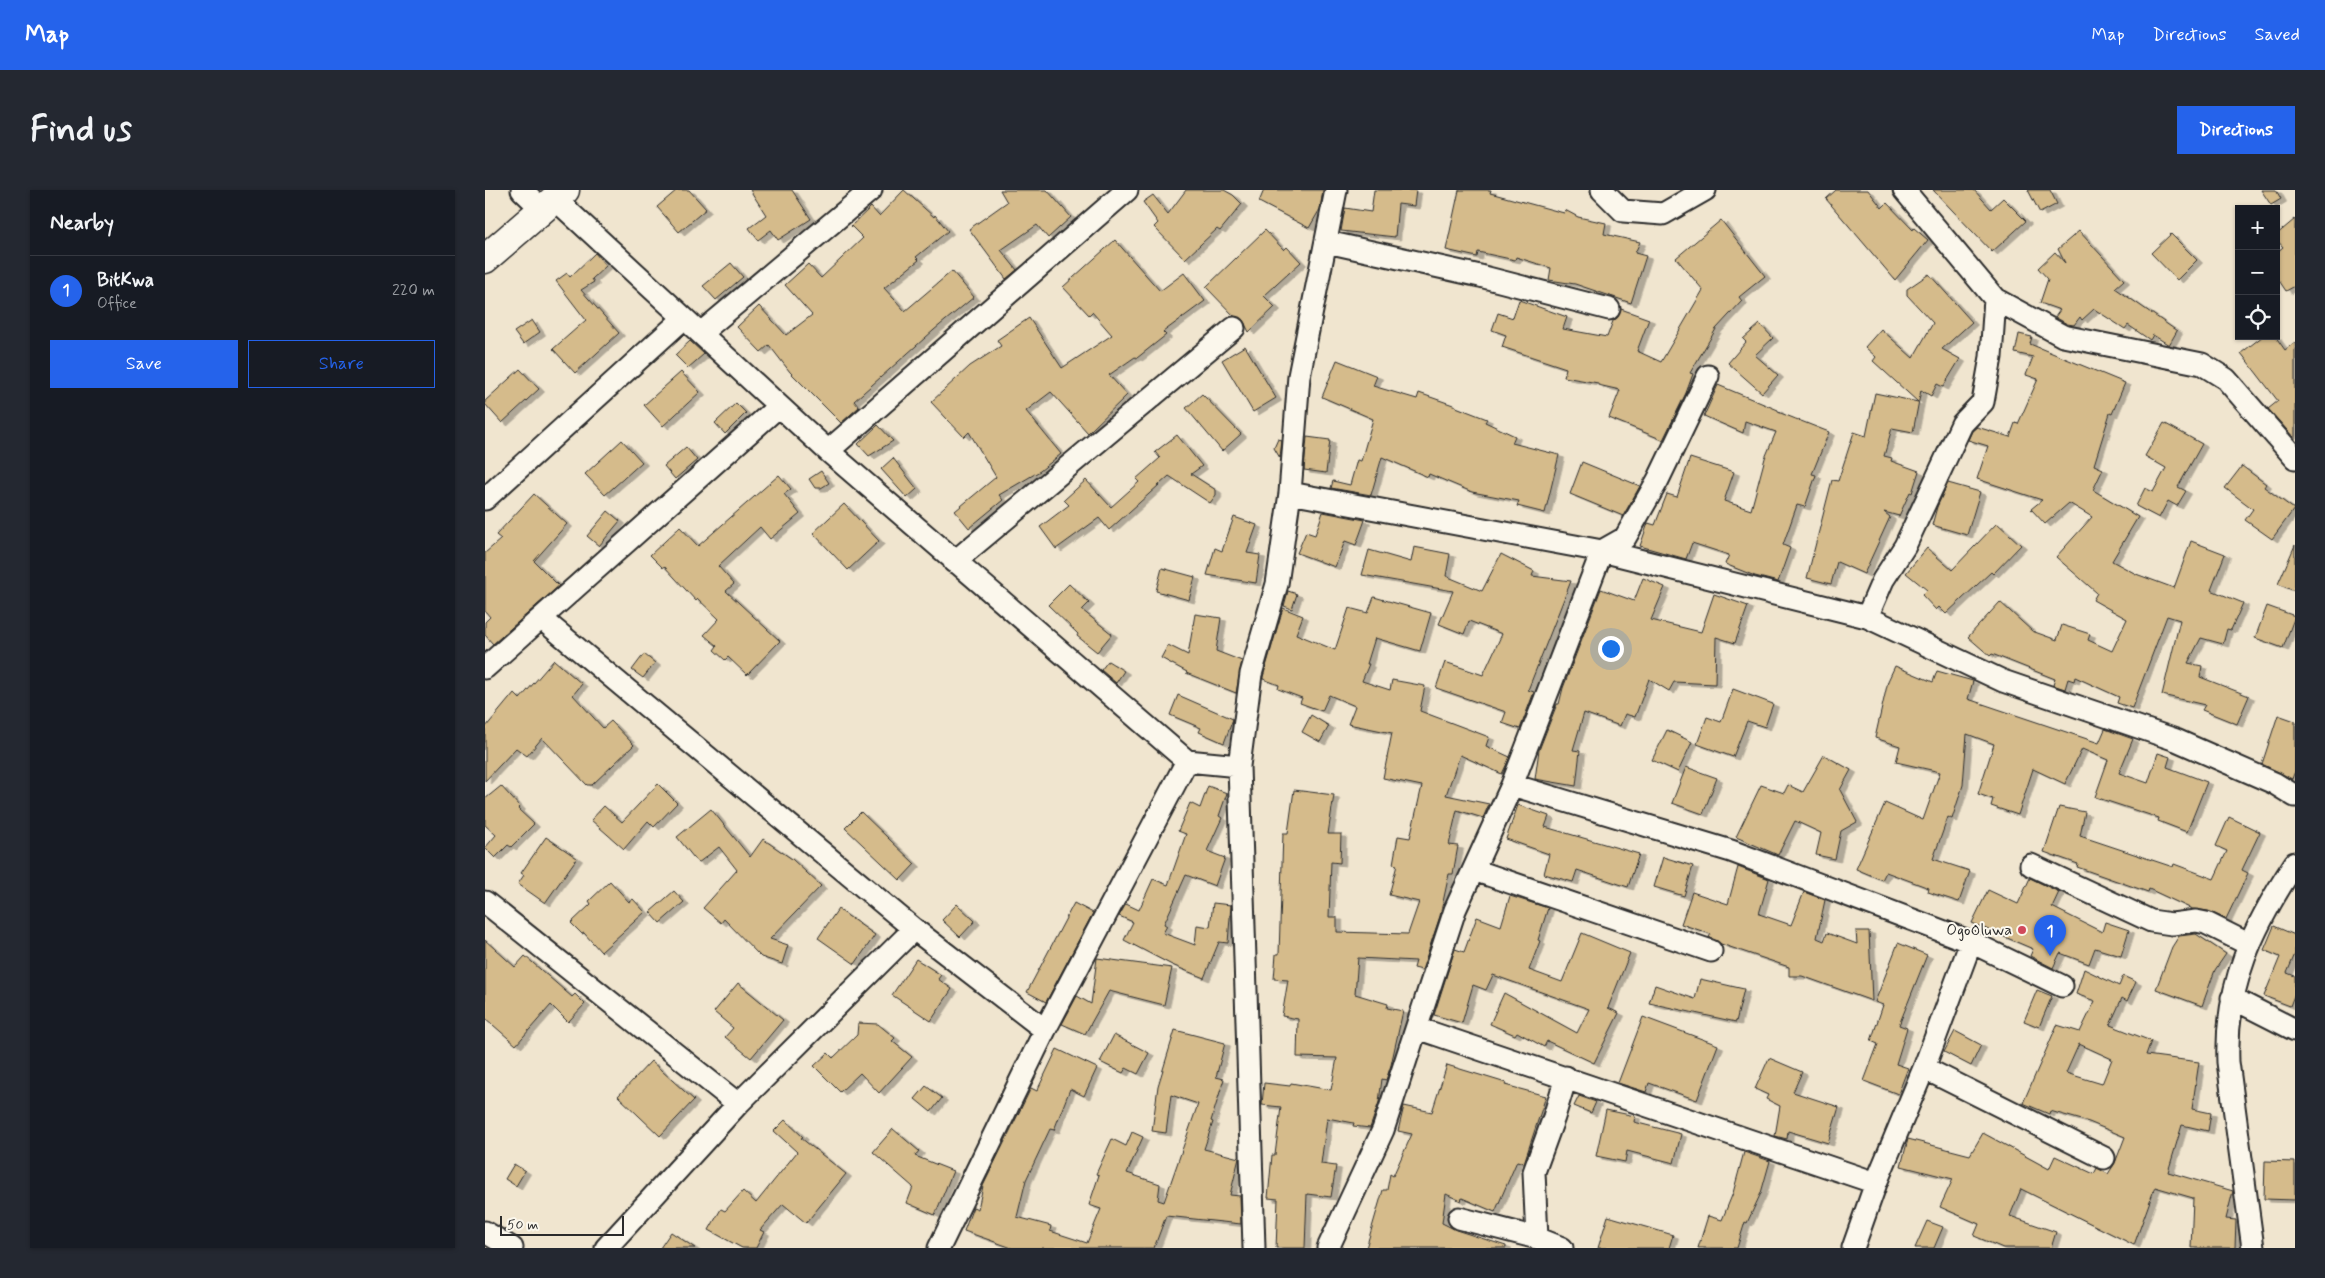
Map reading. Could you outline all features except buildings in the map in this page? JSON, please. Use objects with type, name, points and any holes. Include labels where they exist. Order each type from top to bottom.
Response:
[{"type":"main road","points":[[485,259],[554,200]]},
{"type":"street","points":[[522,190],[554,200],[827,451],[1187,761],[1239,766]]},
{"type":"street","points":[[701,334],[871,190]]},
{"type":"street","points":[[827,451],[1127,190]]},
{"type":"street","points":[[1254,1248],[1239,766],[1251,674],[1277,584],[1290,493],[1299,376],[1336,190]]},
{"type":"street","points":[[1603,190],[1623,211],[1663,214],[1705,190]]},
{"type":"street","points":[[1904,190],[1995,299],[2063,336],[2202,364],[2226,379],[2295,458]]},
{"type":"street","points":[[1327,242],[1480,276],[1609,309]]},
{"type":"street","points":[[1867,617],[1883,580],[1905,546],[1962,424],[1983,402],[1991,357],[1995,299]]},
{"type":"street","points":[[485,499],[684,318]]},
{"type":"street","points":[[954,562],[1234,328]]},
{"type":"street","points":[[1328,1248],[1383,1130],[1455,910],[1512,785],[1603,551],[1625,538],[1658,480],[1708,376]]},
{"type":"street","points":[[485,668],[779,406]]},
{"type":"street","points":[[1290,493],[1603,551],[1867,617],[2003,682],[2176,740],[2273,783],[2295,796]]},
{"type":"street","points":[[542,618],[914,929],[1045,1030]]},
{"type":"street","points":[[939,1248],[1045,1030],[1187,761]]},
{"type":"street","points":[[1512,785],[1731,851],[1971,942],[2063,986]]},
{"type":"street","points":[[2253,1248],[2227,1062],[2227,1030],[2232,998],[2249,944],[2295,863]]},
{"type":"street","points":[[2031,865],[2151,920],[2172,924],[2196,920],[2249,944]]},
{"type":"street","points":[[1474,870],[1711,951]]},
{"type":"street","points":[[485,902],[738,1104]]},
{"type":"street","points":[[606,1248],[738,1104],[914,929]]},
{"type":"street","points":[[1853,1248],[1876,1183],[1924,1068],[1971,942]]},
{"type":"street","points":[[2232,998],[2295,1030]]},
{"type":"street","points":[[1417,1028],[1876,1183]]},
{"type":"street","points":[[1924,1068],[2104,1158]]},
{"type":"street","points":[[1537,1238],[1534,1172],[1566,1077]]},
{"type":"street","points":[[1459,1218],[1537,1238],[1562,1248]]},
{"type":"street","points":[[485,1232],[512,1248]]},
{"type":"place","name":"OgoOluwa","points":[[2022,930]]},
{"type":"place","name":"BitKwa","points":[[2050,956]]}]
